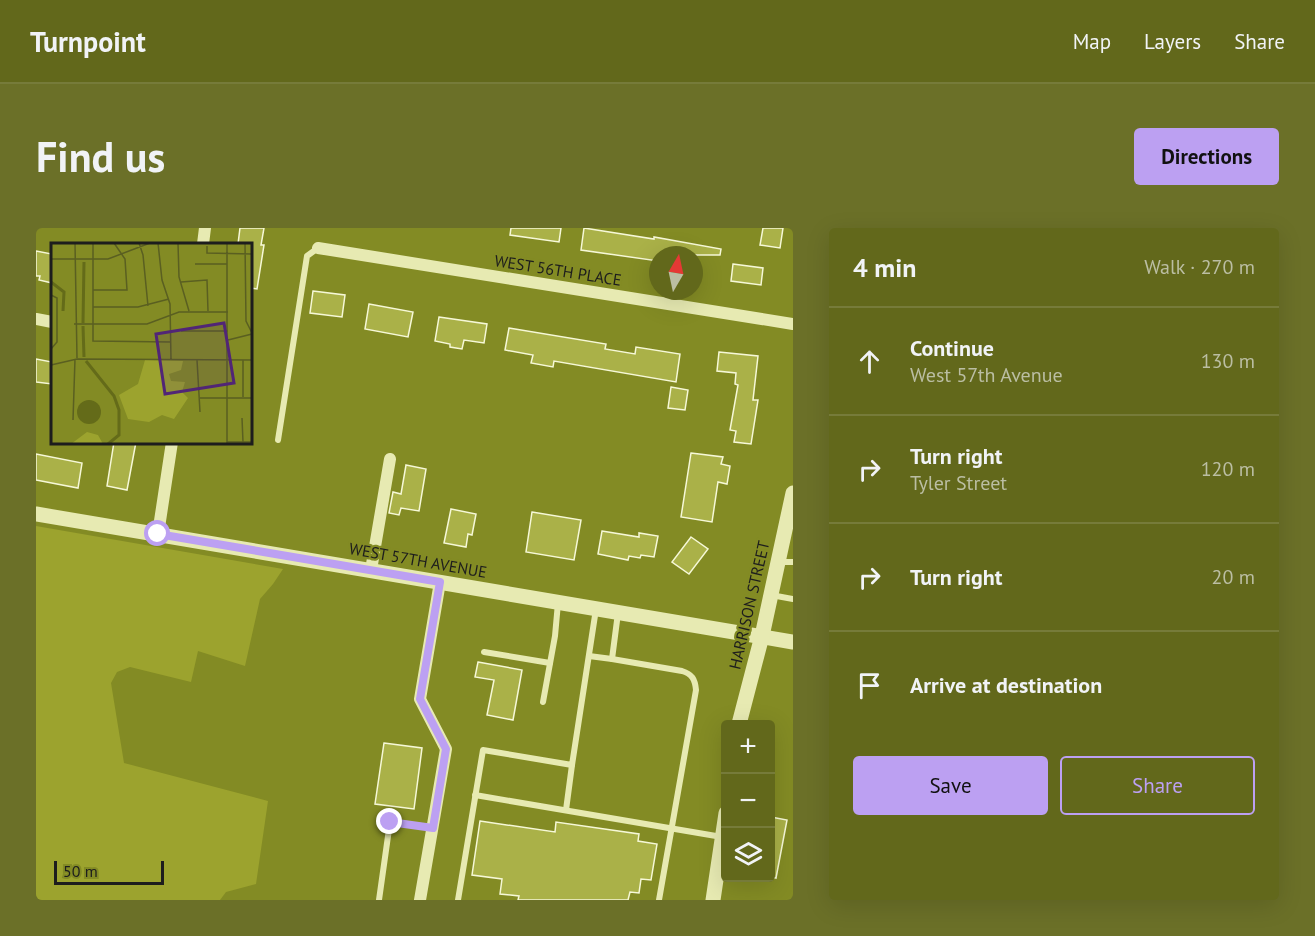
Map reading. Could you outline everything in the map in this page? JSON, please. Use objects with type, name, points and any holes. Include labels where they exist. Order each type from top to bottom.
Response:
[{"type":"street","points":[[203,243],[205,228]]},
{"type":"street","name":"WEST 56TH PLACE","points":[[318,248],[793,324]]},
{"type":"street","points":[[36,319],[51,322]]},
{"type":"street","points":[[158,534],[172,444]]},
{"type":"street","points":[[371,570],[390,459]]},
{"type":"street","name":"HARRISON STREET","points":[[740,720],[771,595],[785,562],[793,493]]},
{"type":"street","name":"WEST 57TH AVENUE","points":[[36,514],[793,642]]},
{"type":"street","points":[[420,900],[446,749],[420,699],[440,582]]},
{"type":"street","points":[[713,900],[721,844]]},
{"type":"lane","points":[[278,440],[307,256],[318,248]]},
{"type":"lane","points":[[771,595],[793,599]]},
{"type":"lane","points":[[543,702],[558,602]]},
{"type":"lane","points":[[566,810],[596,609]]},
{"type":"lane","points":[[612,659],[618,612]]},
{"type":"lane","points":[[484,652],[550,663]]},
{"type":"lane","points":[[589,657],[682,671],[689,673],[695,680],[696,690],[659,900]]},
{"type":"lane","points":[[458,900],[483,750],[572,765]]},
{"type":"lane","points":[[475,795],[721,837]]},
{"type":"lane","points":[[379,900],[390,822],[433,828]]},
{"type":"shaded area","points":[[36,526],[283,569],[260,599],[245,666],[198,651],[191,682],[130,667],[117,672],[111,683],[124,763],[268,801],[256,884],[226,892],[220,900],[36,900]]},
{"type":"building","points":[[240,228],[264,228],[261,245],[264,245],[257,289],[252,288],[252,243],[238,243]]},
{"type":"building","points":[[511,228],[561,228],[559,242],[510,235]]},
{"type":"building","points":[[584,228],[654,239],[654,237],[721,249],[720,255],[703,255],[703,246],[649,246],[649,260],[581,250]]},
{"type":"building","points":[[763,228],[783,228],[780,248],[760,245]]},
{"type":"building","points":[[36,251],[51,254],[51,283],[39,280],[40,276],[36,276]]},
{"type":"building","points":[[733,264],[763,268],[761,285],[731,281]]},
{"type":"building","points":[[313,291],[345,295],[342,317],[310,313]]},
{"type":"building","points":[[369,304],[413,312],[408,337],[365,329]]},
{"type":"building","points":[[439,317],[487,324],[484,343],[464,340],[462,349],[435,341]]},
{"type":"building","points":[[509,328],[606,344],[605,349],[635,354],[636,347],[680,354],[676,382],[554,361],[553,367],[531,363],[533,355],[505,350]]},
{"type":"building","points":[[719,352],[758,356],[753,400],[758,400],[751,444],[734,442],[736,431],[730,430],[738,385],[735,384],[736,373],[717,371]]},
{"type":"building","points":[[36,359],[51,362],[51,384],[36,382]]},
{"type":"building","points":[[671,387],[688,390],[685,410],[668,408]]},
{"type":"building","points":[[114,444],[136,444],[127,490],[107,486]]},
{"type":"building","points":[[691,453],[723,457],[721,464],[730,466],[727,484],[718,482],[712,522],[681,517]]},
{"type":"building","points":[[36,454],[82,463],[78,488],[36,480]]},
{"type":"building","points":[[406,465],[426,469],[419,511],[401,508],[399,515],[389,513],[393,492],[401,494]]},
{"type":"building","points":[[451,509],[476,514],[472,535],[468,534],[466,547],[444,543]]},
{"type":"building","points":[[532,512],[581,520],[574,560],[526,552]]},
{"type":"building","points":[[602,531],[639,537],[639,533],[658,536],[654,557],[629,556],[628,560],[598,554]]},
{"type":"building","points":[[691,537],[708,549],[689,574],[672,562]]},
{"type":"building","points":[[478,662],[522,670],[513,720],[487,715],[494,680],[475,677]]},
{"type":"building","points":[[384,743],[422,748],[414,809],[375,804]]},
{"type":"building","points":[[775,818],[787,820],[775,878]]},
{"type":"building","points":[[480,821],[555,832],[556,822],[639,834],[638,841],[657,844],[651,880],[641,879],[639,893],[630,892],[628,900],[518,900],[519,896],[500,894],[502,879],[472,875]]},
{"type":"route","points":[[158,534],[440,582],[420,699],[446,749],[433,828],[390,822]]}]
